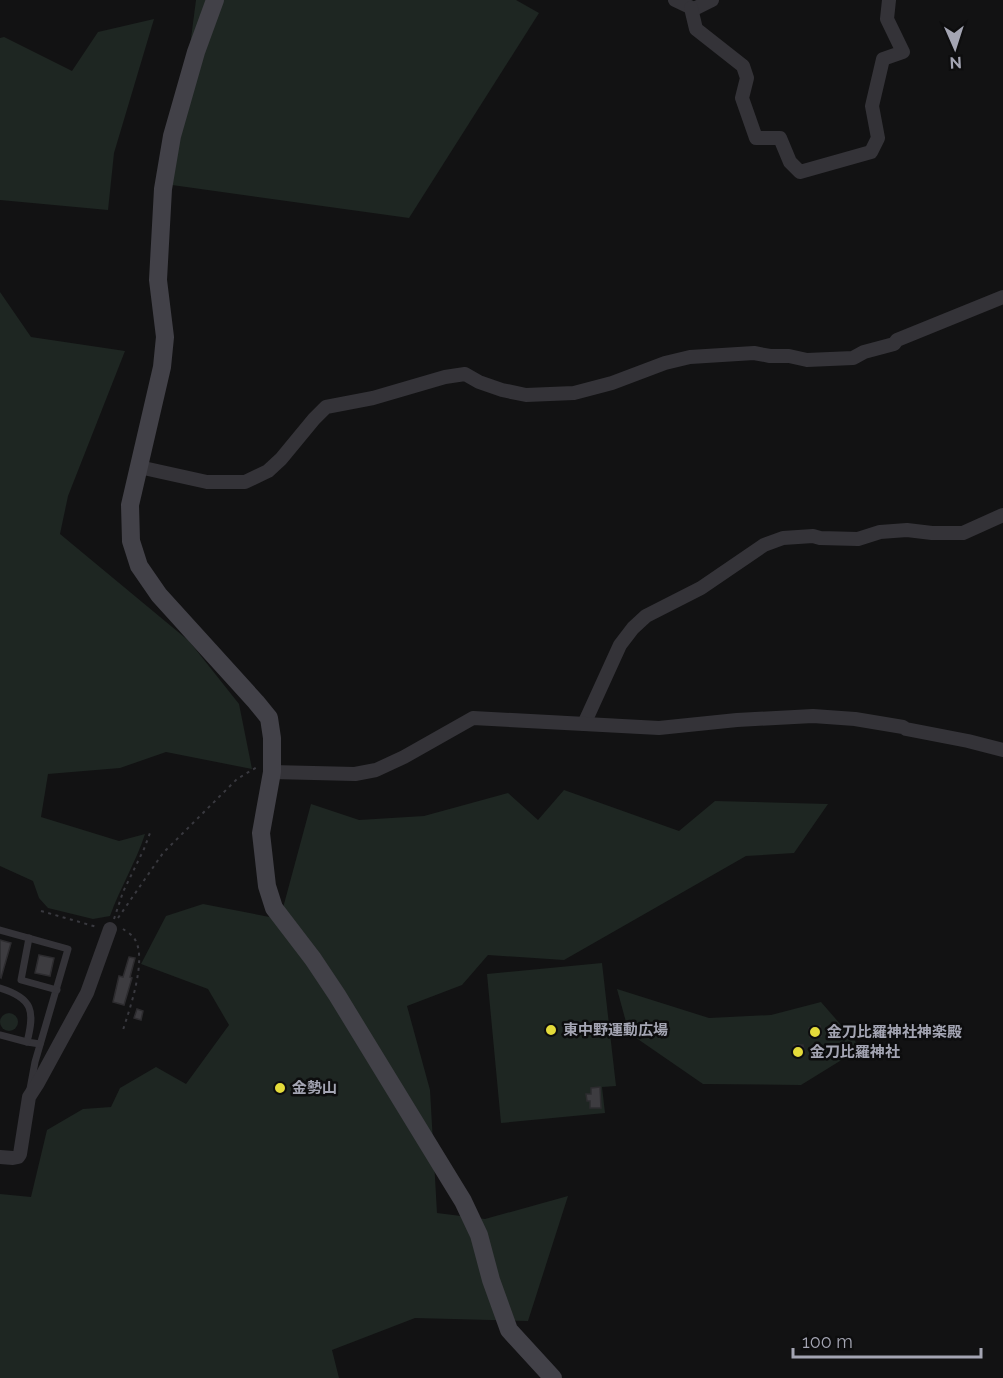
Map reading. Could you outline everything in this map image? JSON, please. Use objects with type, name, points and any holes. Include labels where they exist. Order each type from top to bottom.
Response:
[{"type":"street","points":[[215,0],[196,52],[172,136],[163,189],[158,280],[165,338],[162,367],[130,506],[131,541],[139,566],[159,595],[269,718],[272,765],[261,833],[267,886],[274,908],[313,958],[337,995],[463,1202],[478,1235],[509,1330],[553,1378]]},
{"type":"street","points":[[675,0],[694,9],[712,0]]},
{"type":"street","points":[[691,8],[696,29],[743,66],[747,78],[742,98],[756,138],[780,138],[790,162],[800,172],[871,152],[878,138],[872,106],[883,59],[903,52],[887,19],[889,0]]},
{"type":"street","points":[[139,467],[207,482],[245,482],[268,471],[281,459],[326,407],[373,398],[445,377],[465,374],[502,390],[526,395],[574,393],[690,357],[754,353],[807,360],[852,358],[864,352],[894,344],[897,340],[1003,297]]},
{"type":"street","points":[[584,724],[620,645],[633,628],[646,616],[701,588],[764,545],[783,538],[813,536],[858,539],[880,532],[907,530],[932,534],[963,533],[1003,515]]},
{"type":"street","points":[[272,765],[355,774],[376,770],[473,718],[659,728],[737,720],[802,717],[855,719],[903,727],[1003,750]]},
{"type":"street","points":[[0,1157],[13,1158],[20,1154],[29,1097],[87,993],[111,927]]},
{"type":"lane","points":[[0,930],[68,949],[34,1065],[29,1097]]},
{"type":"lane","points":[[29,938],[21,980],[57,990]]},
{"type":"lane","points":[[0,988],[20,996],[28,1005],[32,1014],[32,1024],[27,1042]]},
{"type":"lane","points":[[0,1035],[40,1044]]},
{"type":"path","points":[[111,927],[163,854],[237,779],[272,765]]},
{"type":"path","points":[[111,927],[123,892],[150,833]]},
{"type":"path","points":[[40,911],[92,926],[111,927],[129,933],[135,938],[138,947],[139,970],[123,1030]]},
{"type":"shaded area","points":[[196,0],[516,0],[539,13],[409,218],[172,185]]},
{"type":"shaded area","points":[[154,19],[114,153],[108,210],[0,200],[0,38],[4,37],[72,71],[98,32]]},
{"type":"shaded area","points":[[0,292],[31,337],[125,351],[68,496],[60,534],[189,641],[239,704],[252,769],[166,752],[120,768],[48,774],[41,817],[119,841],[145,834],[110,916],[93,919],[48,908],[39,898],[33,881],[0,866]]},
{"type":"shaded area","points":[[564,790],[679,831],[715,801],[828,804],[794,853],[746,856],[564,960],[488,955],[462,985],[407,1006],[430,1090],[437,1213],[485,1219],[568,1196],[528,1321],[415,1318],[332,1350],[339,1378],[0,1378],[0,1194],[31,1197],[47,1130],[83,1109],[111,1107],[120,1088],[156,1067],[186,1084],[229,1025],[208,989],[141,964],[166,916],[203,904],[280,919],[311,804],[359,820],[424,816],[508,793],[538,820]]},
{"type":"shaded area","name":"東中野運動広場","points":[[602,963],[616,1086],[602,1087],[605,1113],[501,1123],[487,974]]},
{"type":"shaded area","points":[[617,989],[709,1018],[771,1015],[821,1002],[861,1048],[801,1085],[703,1084],[629,1033]]},
{"type":"shaded area","points":[[5,1013],[13,1013],[18,1018],[16,1029],[5,1031],[0,1026],[0,1018]]},
{"type":"building","points":[[0,940],[11,943],[1,978],[0,977]]},
{"type":"building","points":[[39,955],[54,958],[50,976],[35,973]]},
{"type":"building","points":[[129,957],[135,958],[124,1005],[113,1002],[119,976],[123,977]]},
{"type":"building","points":[[137,1009],[143,1011],[141,1020],[134,1018]]},
{"type":"building","name":"金刀比羅神社神楽殿","points":[[820,1026],[821,1036],[810,1037],[809,1028]]},
{"type":"building","name":"金刀比羅神社","points":[[794,1045],[803,1045],[803,1054],[794,1055]]},
{"type":"building","points":[[600,1087],[601,1108],[590,1108],[590,1101],[587,1101],[586,1094],[591,1094],[591,1088]]},
{"type":"place","name":"東中野運動広場","points":[[551,1030]]},
{"type":"place","name":"金刀比羅神社神楽殿","points":[[815,1032]]},
{"type":"place","name":"金刀比羅神社","points":[[798,1052]]},
{"type":"place","name":"金勢山","points":[[280,1088]]}]
